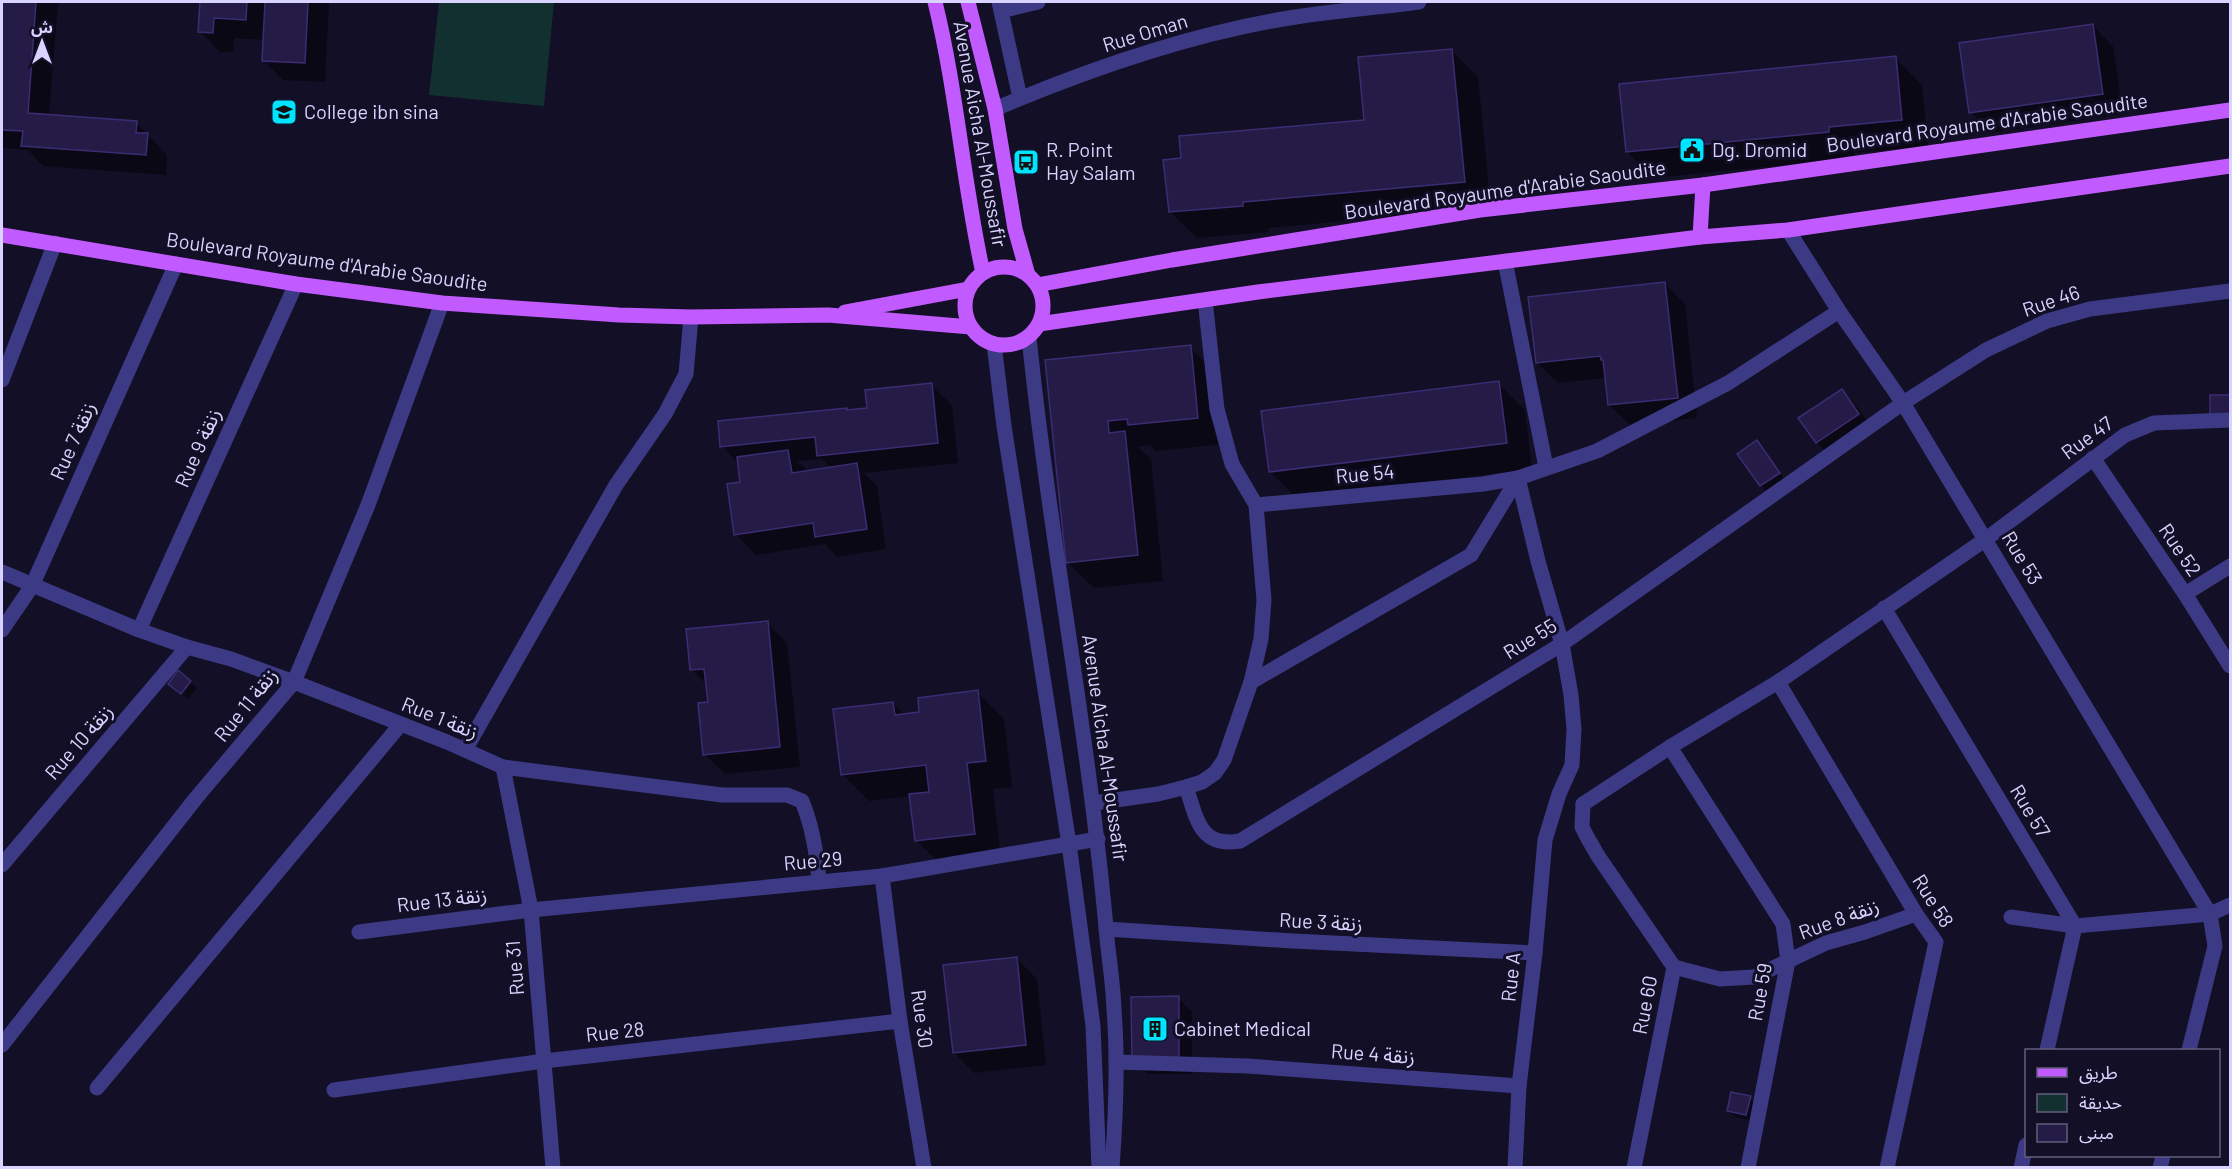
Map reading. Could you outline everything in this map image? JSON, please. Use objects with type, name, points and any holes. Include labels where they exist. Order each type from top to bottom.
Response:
[{"type":"main road","name":"Avenue Aicha Al-Moussafir","points":[[935,2],[983,273]]},
{"type":"main road","name":"Avenue Aicha Al-Moussafir","points":[[968,2],[995,109],[1015,229],[1032,280]]},
{"type":"main road","name":"Boulevard Royaume d'Arabie Saoudite","points":[[1032,280],[1172,260],[1480,210],[1703,185],[2230,110]]},
{"type":"main road","points":[[1039,324],[1505,261],[1700,237],[1788,230],[2230,166]]},
{"type":"main road","points":[[1700,237],[1703,185]]},
{"type":"main road","name":"Boulevard Royaume d'Arabie Saoudite","points":[[2,235],[296,284],[442,303],[691,317],[828,315],[970,327]]},
{"type":"main road","points":[[1006,267],[1017,269],[1032,280],[1043,304],[1039,324],[1029,337],[1019,343],[994,344],[977,335],[970,327],[965,302],[968,289],[983,273],[994,268],[1006,267]]},
{"type":"main road","name":"Boulevard Royaume d'Arabie Saoudite","points":[[828,315],[968,289]]},
{"type":"street","points":[[1020,99],[1000,6],[1038,2]]},
{"type":"street","name":"Rue Oman","points":[[995,109],[1119,62],[1227,31],[1283,19],[1419,2]]},
{"type":"street","name":"Rue 53","points":[[1788,230],[1839,311],[1903,403],[2210,914]]},
{"type":"street","points":[[2,380],[55,243]]},
{"type":"street","points":[[1505,261],[1546,467]]},
{"type":"street","name":"Rue 7 زنقة","points":[[2,630],[32,586],[176,264]]},
{"type":"street","name":"Rue 9 زنقة","points":[[138,630],[296,284]]},
{"type":"street","name":"Rue 46","points":[[1903,403],[1986,350],[2047,321],[2090,309],[2230,291]]},
{"type":"street","points":[[1094,803],[1158,794],[1186,787],[1202,782],[1215,772],[1224,760],[1251,682],[1261,639],[1263,600],[1256,505],[1232,464],[1217,409],[1205,300]]},
{"type":"street","name":"Rue 11 زنقة","points":[[2,1045],[196,798],[294,682],[368,505],[442,303]]},
{"type":"street","name":"Rue 54","points":[[1256,505],[1483,484],[1518,478],[1597,451],[1728,383],[1839,311]]},
{"type":"street","points":[[465,750],[616,484],[665,414],[686,374],[691,317]]},
{"type":"street","name":"Avenue Aicha Al-Moussafir","points":[[1029,337],[1038,422],[1098,839],[1114,1009],[1116,1062],[1112,1167]]},
{"type":"street","points":[[994,344],[1004,426],[1069,844],[1093,1026],[1099,1167]]},
{"type":"street","name":"Rue 55","points":[[1186,787],[1198,821],[1206,834],[1219,842],[1240,841],[1562,644],[1903,403]]},
{"type":"street","name":"Rue 47","points":[[1583,804],[1670,747],[1778,682],[1986,539],[2125,435],[2154,423],[2230,420]]},
{"type":"street","name":"Rue 52","points":[[2093,458],[2185,594],[2230,666]]},
{"type":"street","points":[[1251,682],[1471,555],[1518,478]]},
{"type":"street","name":"Rue A","points":[[1515,1167],[1519,1086],[1535,953],[1545,840],[1559,794],[1572,765],[1574,729],[1562,644],[1538,561],[1518,478]]},
{"type":"street","points":[[2185,594],[2230,566]]},
{"type":"street","name":"Rue 1 زنقة","points":[[2,572],[138,630],[188,647],[231,658],[503,767],[722,795],[787,795],[802,801],[811,823],[818,861],[819,882]]},
{"type":"street","name":"Rue 57","points":[[1884,608],[2075,926]]},
{"type":"street","name":"Rue 10 زنقة","points":[[2,865],[188,647]]},
{"type":"street","name":"Rue 58","points":[[1778,682],[1916,914],[1936,942],[1887,1167]]},
{"type":"street","points":[[98,1088],[400,724]]},
{"type":"street","name":"Rue 59","points":[[1670,747],[1783,924],[1788,961],[1748,1167]]},
{"type":"street","name":"Rue 31","points":[[503,767],[531,910],[553,1167]]},
{"type":"street","points":[[1559,794],[1583,804]]},
{"type":"street","name":"Rue 60","points":[[1583,804],[1582,827],[1586,835],[1674,967],[1634,1167]]},
{"type":"street","name":"Rue 29","points":[[531,910],[882,876],[1098,839]]},
{"type":"street","name":"Rue 30","points":[[882,876],[900,1021],[924,1167]]},
{"type":"street","points":[[2011,917],[2075,926],[2210,914],[2230,905]]},
{"type":"street","name":"Rue 13 زنقة","points":[[359,932],[531,910]]},
{"type":"street","name":"Rue 8 زنقة","points":[[1674,967],[1720,979],[1754,977],[1826,944],[1916,914]]},
{"type":"street","points":[[2189,1049],[2215,946],[2210,914]]},
{"type":"street","points":[[2047,1049],[2075,926]]},
{"type":"street","name":"Rue 3 زنقة","points":[[1106,929],[1535,953]]},
{"type":"street","name":"Rue 28","points":[[334,1090],[544,1060],[900,1021]]},
{"type":"street","name":"Rue 4 زنقة","points":[[1116,1062],[1247,1066],[1519,1086]]},
{"type":"street","points":[[2021,1167],[2025,1149]]},
{"type":"green space","points":[[439,2],[554,2],[544,106],[429,95]]},
{"type":"building","points":[[2,2],[36,2],[28,113],[137,121],[136,133],[148,133],[146,155],[21,146],[23,131],[2,130]]},
{"type":"building","points":[[200,2],[247,2],[246,20],[214,18],[213,33],[198,32]]},
{"type":"building","points":[[265,2],[308,2],[305,63],[262,61]]},
{"type":"building","points":[[2093,24],[2103,94],[1969,113],[1959,43]]},
{"type":"building","points":[[1452,49],[1465,182],[1243,202],[1243,206],[1169,212],[1163,160],[1181,158],[1179,136],[1364,120],[1358,57]]},
{"type":"building","points":[[1896,56],[1902,120],[1829,127],[1829,132],[1626,152],[1619,84]]},
{"type":"building","points":[[1665,282],[1678,398],[1608,405],[1603,360],[1600,356],[1536,363],[1528,297]]},
{"type":"building","points":[[1191,345],[1198,418],[1128,425],[1127,419],[1108,421],[1109,433],[1125,431],[1138,555],[1066,563],[1045,360]]},
{"type":"building","points":[[1499,381],[1507,443],[1269,472],[1261,411]]},
{"type":"building","points":[[932,383],[938,443],[817,456],[815,437],[720,447],[718,421],[867,408],[865,390]]},
{"type":"building","points":[[1842,389],[1859,414],[1816,443],[1798,418]]},
{"type":"building","points":[[2210,395],[2230,395],[2230,414],[2210,414]]},
{"type":"building","points":[[1757,440],[1780,473],[1760,486],[1737,454]]},
{"type":"building","points":[[788,450],[792,473],[857,463],[867,529],[815,537],[813,523],[734,535],[727,484],[740,482],[737,457]]},
{"type":"building","points":[[768,621],[780,747],[703,755],[698,703],[708,702],[704,669],[690,670],[686,629]]},
{"type":"building","points":[[178,670],[191,681],[181,694],[168,684]]},
{"type":"building","points":[[978,690],[986,761],[967,763],[975,834],[915,841],[909,794],[929,792],[926,765],[841,775],[833,709],[893,702],[895,715],[919,712],[918,698]]},
{"type":"building","points":[[1017,957],[1026,1045],[953,1053],[943,965]]},
{"type":"building","name":"Cabinet Medical","points":[[1179,996],[1179,1061],[1132,1061],[1131,997]]},
{"type":"building","points":[[1731,1092],[1751,1096],[1746,1115],[1727,1111]]},
{"type":"place","name":"College ibn sina","points":[[284,112]]},
{"type":"place","name":"Dg. Dromid","points":[[1692,150]]},
{"type":"place","name":"R. Point Hay Salam","points":[[1026,162]]},
{"type":"place","name":"Cabinet Medical","points":[[1155,1029]]}]
